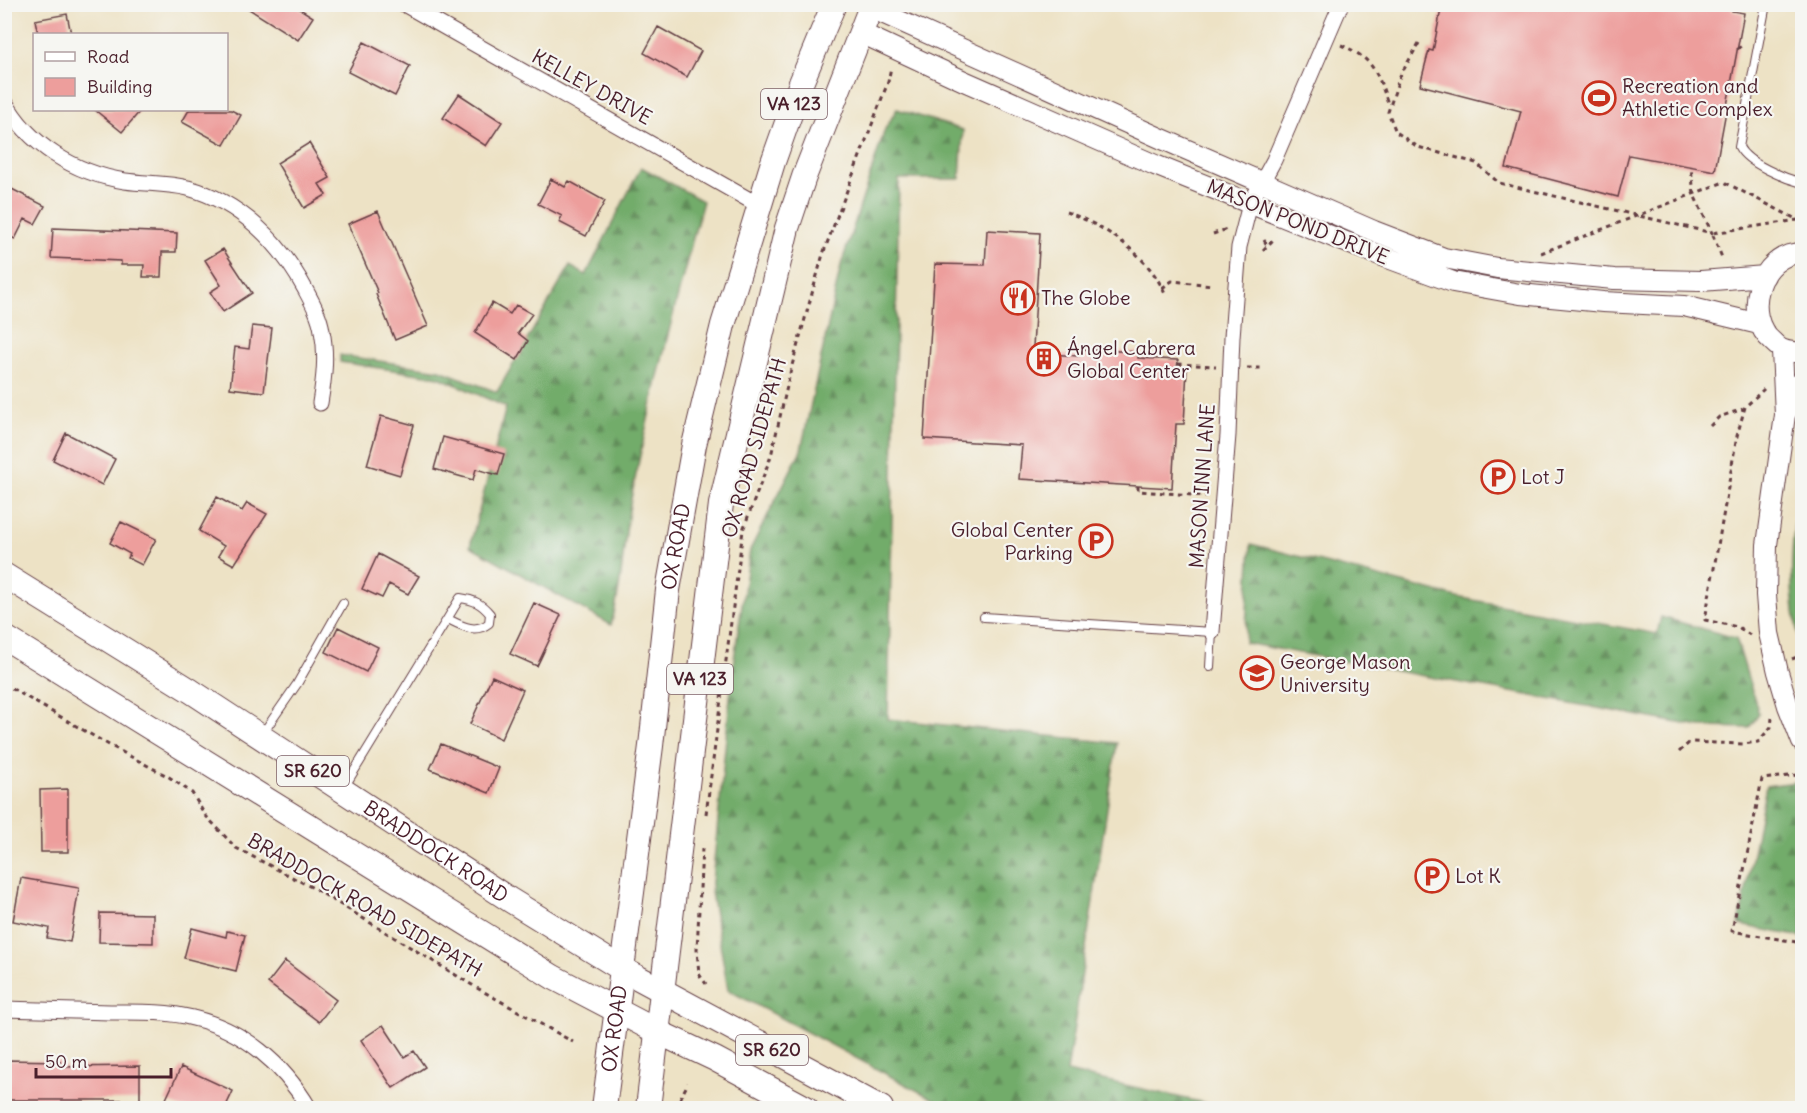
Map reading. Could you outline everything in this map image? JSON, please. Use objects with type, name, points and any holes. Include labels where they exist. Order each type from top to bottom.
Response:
[{"type":"main road","name":"OX ROAD","points":[[604,1108],[677,533],[694,445],[723,325],[760,206],[801,83],[834,4]]},
{"type":"main road","name":"OX ROAD","points":[[648,1108],[721,504],[787,228],[804,177],[872,6]]},
{"type":"main road","points":[[772,292],[775,243],[771,225],[760,206],[791,190],[804,177]]},
{"type":"main road","name":"BRADDOCK ROAD","points":[[4,575],[261,737],[510,900],[622,969],[881,1108]]},
{"type":"main road","name":"SR 620","points":[[4,637],[553,977],[806,1108]]},
{"type":"street","name":"KELLEY DRIVE","points":[[404,4],[760,206]]},
{"type":"street","name":"MASON INN LANE","points":[[1212,632],[1228,435],[1234,300],[1239,247],[1250,204],[1262,183],[1341,4]]},
{"type":"street","name":"MASON POND DRIVE","points":[[872,6],[1262,183],[1444,258],[1497,268],[1614,279],[1690,281],[1765,276]]},
{"type":"street","name":"MASON POND DRIVE","points":[[861,33],[1155,165],[1453,282],[1521,294],[1603,302],[1684,306],[1759,324]]},
{"type":"street","points":[[4,100],[24,129],[41,146],[63,160],[107,177],[125,181],[169,184],[202,193],[236,210],[264,231],[298,276],[319,318],[325,348],[320,403]]},
{"type":"street","points":[[1801,251],[1776,263],[1765,276],[1758,291],[1756,308],[1759,324],[1768,338],[1782,350],[1803,353]]},
{"type":"street","points":[[1782,350],[1785,415],[1767,545],[1766,595],[1769,633],[1778,672],[1788,706],[1803,742]]},
{"type":"street","points":[[1785,415],[1803,381]]},
{"type":"street","points":[[4,1009],[164,1013],[192,1017],[233,1033],[262,1051],[283,1071],[309,1108]]},
{"type":"lane","points":[[1766,4],[1739,147],[1742,153],[1754,161],[1803,183]]},
{"type":"lane","points":[[342,790],[460,598],[472,599],[483,605],[490,614],[489,623],[484,627],[474,629],[466,628],[448,619]]},
{"type":"lane","points":[[261,737],[297,684],[343,603]]},
{"type":"lane","points":[[984,617],[1212,632]]},
{"type":"lane","name":"MASON INN LANE","points":[[1210,667],[1212,632]]},
{"type":"path","points":[[1733,4],[1749,4]]},
{"type":"path","points":[[1325,40],[1353,50],[1366,59],[1375,69],[1389,106]]},
{"type":"path","points":[[1419,43],[1400,76],[1388,112],[1396,132],[1418,147],[1476,163],[1499,183],[1639,216],[1712,233],[1798,220],[1724,183],[1694,195],[1639,216],[1536,255]]},
{"type":"path","points":[[1737,49],[1742,46]]},
{"type":"path","name":"OX ROAD SIDEPATH","points":[[706,817],[743,530],[771,456],[791,369],[823,254],[888,82],[895,49]]},
{"type":"path","points":[[1691,167],[1694,195],[1725,265]]},
{"type":"path","points":[[1065,212],[1100,227],[1123,243],[1144,262],[1165,294]]},
{"type":"path","points":[[1213,234],[1227,229]]},
{"type":"path","points":[[1263,250],[1274,239]]},
{"type":"path","points":[[1264,240],[1268,245]]},
{"type":"path","points":[[1162,288],[1172,281],[1213,285]]},
{"type":"path","points":[[1178,364],[1220,366]]},
{"type":"path","points":[[1242,367],[1265,368]]},
{"type":"path","points":[[1710,426],[1719,417],[1745,407],[1762,392]]},
{"type":"path","points":[[1745,407],[1737,436],[1705,620],[1738,627],[1752,636]]},
{"type":"path","points":[[1138,486],[1138,491],[1214,497]]},
{"type":"path","points":[[1791,660],[1803,656]]},
{"type":"path","name":"BRADDOCK ROAD SIDEPATH","points":[[4,684],[169,777],[192,793],[206,815],[236,848],[315,890],[477,988],[573,1042]]},
{"type":"path","points":[[1679,752],[1690,742],[1743,744],[1758,742],[1771,727],[1773,711]]},
{"type":"path","points":[[1798,775],[1762,779],[1732,931],[1803,943]]},
{"type":"path","points":[[703,840],[697,950],[699,974],[706,984]]},
{"type":"path","points":[[678,1108],[688,1083]]},
{"type":"green space","points":[[897,109],[963,130],[960,179],[899,179],[888,719],[1117,743],[1067,1072],[1227,1108],[950,1108],[728,990],[711,892],[733,666],[750,550],[801,450],[841,265],[885,129]]},
{"type":"green space","points":[[641,167],[703,201],[664,350],[639,462],[628,515],[618,594],[611,625],[470,546],[506,407],[439,377],[340,362],[340,355],[440,370],[497,392],[570,266],[586,275]]},
{"type":"green space","points":[[1802,471],[1802,651],[1793,606],[1792,561],[1795,516]]},
{"type":"green space","points":[[1251,544],[1457,597],[1657,634],[1661,617],[1736,638],[1759,714],[1749,728],[1700,727],[1245,643]]},
{"type":"green space","points":[[1796,782],[1802,793],[1802,937],[1739,925],[1766,786]]},
{"type":"building","points":[[241,4],[292,4],[313,17],[298,40]]},
{"type":"building","name":"Recreation and Athletic Complex","points":[[1442,4],[1733,4],[1732,11],[1744,13],[1715,171],[1629,155],[1618,197],[1506,168],[1521,111],[1420,85],[1429,50],[1433,51]]},
{"type":"building","points":[[67,14],[71,33],[38,33],[35,20]]},
{"type":"building","points":[[658,27],[701,51],[687,77],[644,53]]},
{"type":"building","points":[[364,42],[410,66],[395,96],[348,72]]},
{"type":"building","points":[[459,94],[502,122],[486,146],[443,118]]},
{"type":"building","points":[[231,110],[241,115],[224,145],[182,122],[188,111]]},
{"type":"building","points":[[96,111],[140,111],[122,132]]},
{"type":"building","points":[[309,143],[330,178],[319,184],[326,195],[304,208],[277,163]]},
{"type":"building","points":[[551,179],[565,187],[569,181],[605,201],[586,236],[559,222],[562,216],[538,204]]},
{"type":"building","points":[[4,185],[45,206],[35,224],[25,219],[15,239],[4,234]]},
{"type":"building","points":[[378,211],[428,326],[395,340],[376,294],[378,293],[348,224]]},
{"type":"building","points":[[53,228],[177,233],[176,252],[162,252],[161,277],[143,277],[144,265],[121,265],[121,261],[51,258]]},
{"type":"building","name":"Ángel Cabrera Global Center","points":[[987,230],[1040,233],[1033,347],[1050,348],[1050,354],[1078,356],[1078,349],[1138,352],[1138,358],[1178,360],[1177,369],[1187,369],[1184,424],[1176,424],[1172,488],[1019,479],[1022,445],[924,439],[935,264],[985,265]]},
{"type":"building","points":[[223,249],[252,293],[223,312],[210,292],[221,285],[205,260]]},
{"type":"building","points":[[492,303],[510,314],[516,305],[532,314],[518,333],[528,341],[517,360],[475,333]]},
{"type":"building","points":[[252,326],[272,328],[264,392],[230,388],[235,347],[249,349]]},
{"type":"building","points":[[381,416],[414,425],[400,475],[367,465]]},
{"type":"building","points":[[66,433],[115,459],[102,485],[53,460]]},
{"type":"building","points":[[443,437],[504,454],[498,475],[476,469],[473,480],[434,469]]},
{"type":"building","points":[[217,497],[242,511],[247,503],[267,514],[234,565],[218,556],[224,546],[199,531]]},
{"type":"building","points":[[121,522],[156,539],[142,565],[128,558],[130,554],[110,543]]},
{"type":"building","points":[[378,554],[419,576],[408,594],[389,584],[382,598],[362,589]]},
{"type":"building","points":[[534,603],[561,615],[537,666],[510,654]]},
{"type":"building","points":[[338,627],[378,647],[366,672],[326,652]]},
{"type":"building","points":[[492,676],[523,690],[501,739],[470,724]]},
{"type":"building","points":[[441,744],[499,768],[489,793],[430,769]]},
{"type":"building","points":[[68,789],[68,852],[41,852],[40,790]]},
{"type":"building","points":[[21,878],[79,888],[70,942],[47,938],[49,928],[13,921]]},
{"type":"building","points":[[100,913],[153,914],[153,943],[99,942]]},
{"type":"building","points":[[192,928],[226,937],[227,931],[245,935],[236,971],[184,958]]},
{"type":"building","points":[[285,961],[336,1000],[319,1022],[268,983]]},
{"type":"building","points":[[383,1025],[404,1057],[414,1051],[425,1067],[393,1088],[361,1040]]},
{"type":"building","points":[[4,1060],[60,1061],[60,1067],[140,1066],[140,1100],[4,1100]]},
{"type":"building","points":[[181,1067],[233,1091],[225,1108],[182,1108],[165,1101]]},
{"type":"place","name":"Recreation and Athletic Complex","points":[[1599,98]]},
{"type":"place","name":"The Globe","points":[[1018,298]]},
{"type":"place","name":"Ángel Cabrera Global Center","points":[[1044,359]]},
{"type":"place","name":"Lot J","points":[[1498,477]]},
{"type":"place","name":"Global Center Parking","points":[[1096,541]]},
{"type":"place","name":"George Mason University","points":[[1257,673]]},
{"type":"place","name":"Lot K","points":[[1432,876]]}]
